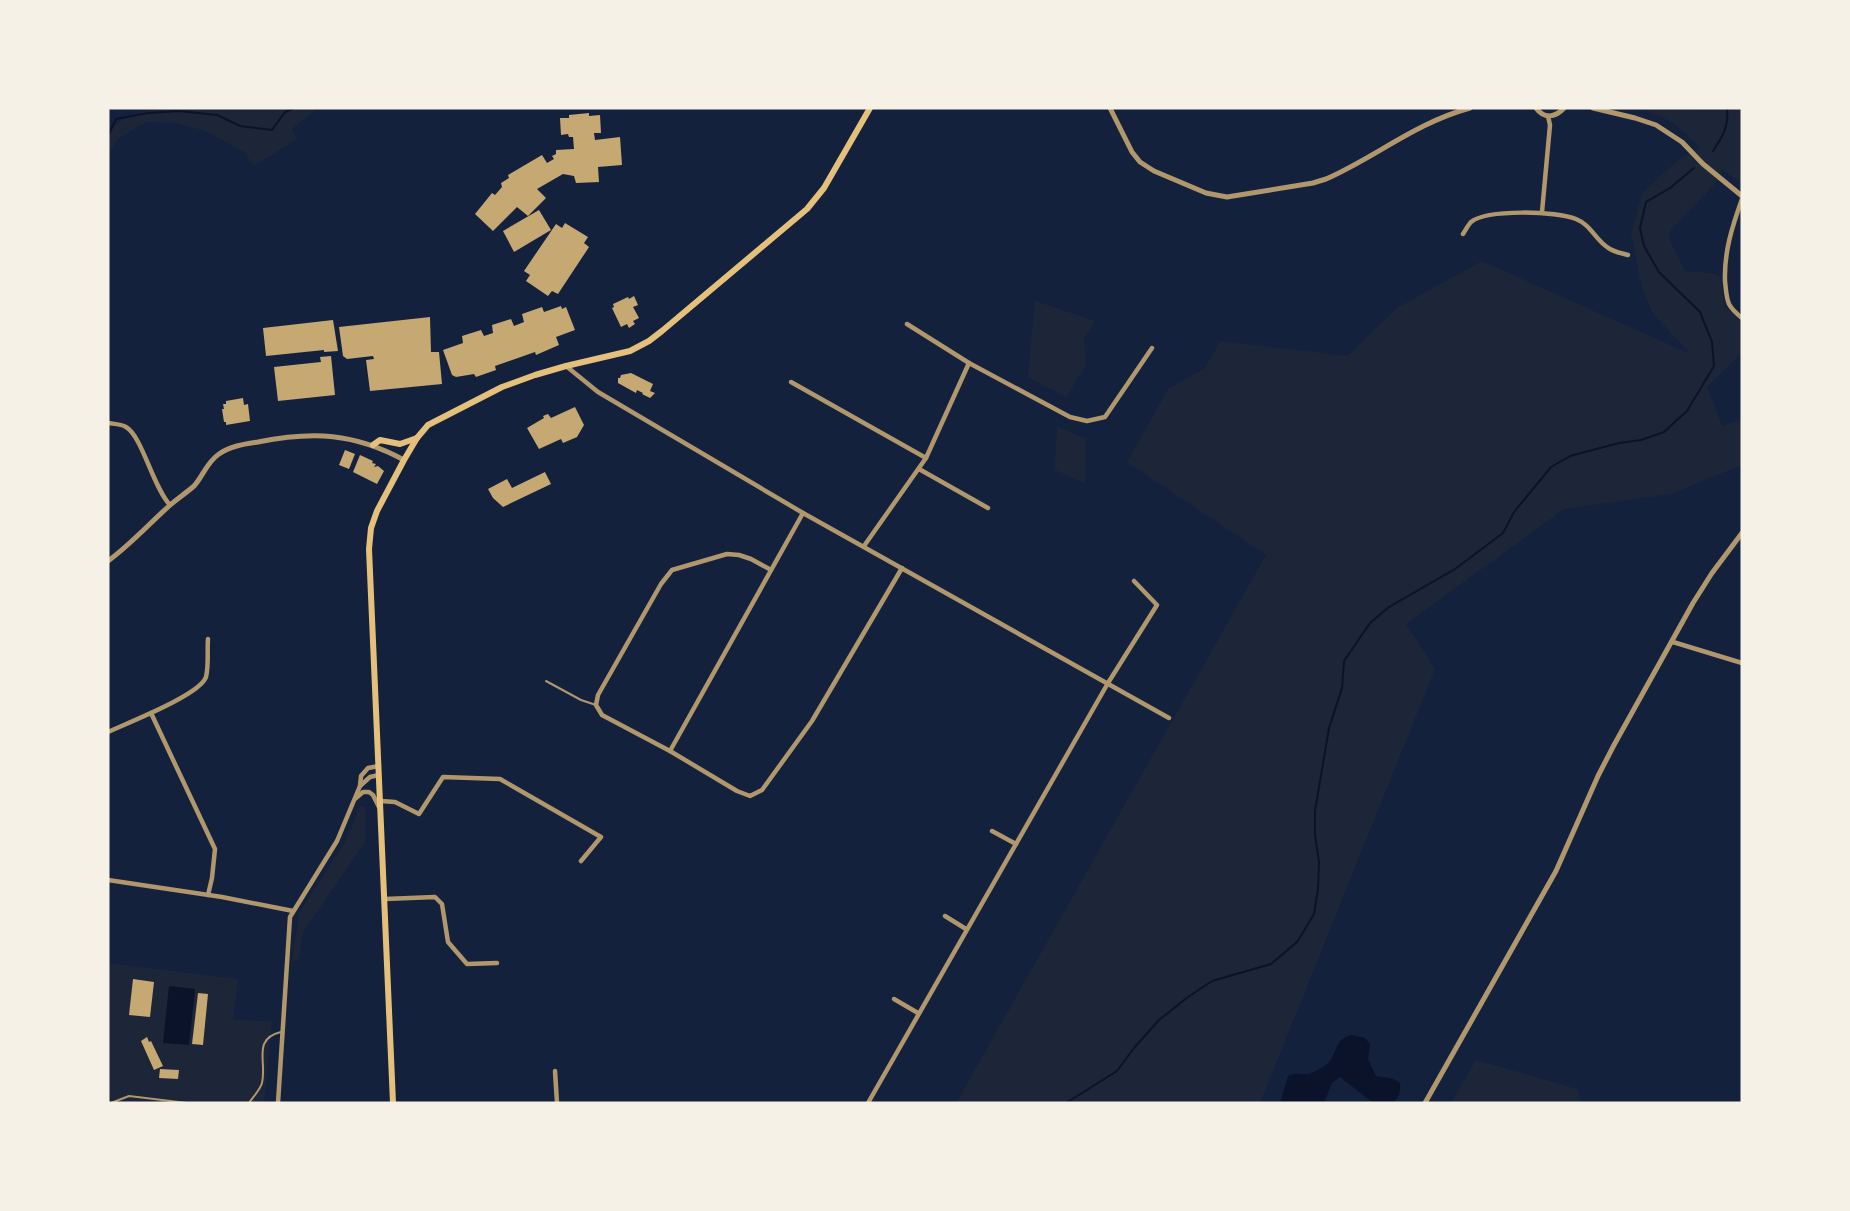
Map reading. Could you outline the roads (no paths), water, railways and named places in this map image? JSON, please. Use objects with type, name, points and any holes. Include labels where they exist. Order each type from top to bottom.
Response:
[{"type":"main road","points":[[393,1103],[369,540],[377,511],[417,438],[428,425],[484,396],[535,375],[630,351],[649,341],[807,209],[824,188],[870,108]]},
{"type":"main road","points":[[373,445],[380,440],[400,444],[417,438]]},
{"type":"street","points":[[1110,108],[1131,152],[1145,166],[1206,193],[1227,197],[1326,179],[1445,115],[1470,108]]},
{"type":"street","points":[[1536,108],[1548,116],[1559,113],[1564,108]]},
{"type":"street","points":[[1593,108],[1656,125],[1682,142],[1742,198],[1730,232],[1725,273],[1728,303],[1742,318]]},
{"type":"street","points":[[1542,212],[1550,125],[1548,116]]},
{"type":"street","points":[[1463,234],[1471,223],[1484,217],[1542,212],[1575,219],[1586,224],[1605,246],[1628,255]]},
{"type":"street","points":[[907,324],[969,363],[1070,417],[1087,421],[1105,417],[1152,348]]},
{"type":"street","points":[[864,546],[926,458],[969,363]]},
{"type":"street","points":[[566,366],[598,392],[803,513],[1169,718]]},
{"type":"street","points":[[791,382],[926,458]]},
{"type":"street","points":[[108,423],[125,426],[133,432],[155,483],[170,505]]},
{"type":"street","points":[[108,561],[126,548],[170,505],[194,486],[216,455],[242,445],[307,435],[342,438],[373,445],[404,460]]},
{"type":"street","points":[[919,469],[988,508]]},
{"type":"street","points":[[670,751],[803,513]]},
{"type":"street","points":[[1425,1103],[1556,871],[1604,766],[1712,573],[1742,533]]},
{"type":"street","points":[[771,570],[751,559],[727,554],[672,570],[661,584],[598,695],[596,705],[602,715],[670,751],[737,791],[750,796],[762,790],[812,721],[902,568]]},
{"type":"street","points":[[868,1103],[1108,683],[1158,605],[1134,581]]},
{"type":"street","points":[[108,732],[151,713],[200,687],[206,677],[208,639]]},
{"type":"street","points":[[1673,642],[1742,663]]},
{"type":"street","points":[[151,713],[215,849],[208,894]]},
{"type":"street","points":[[360,786],[359,780],[365,771],[379,766]]},
{"type":"street","points":[[278,1103],[289,922],[334,847],[360,786],[370,777],[379,775]]},
{"type":"street","points":[[381,801],[392,801],[419,814],[443,777],[500,779],[601,837],[581,861]]},
{"type":"street","points":[[355,799],[363,792],[371,793],[381,812]]},
{"type":"street","points":[[992,831],[1016,844]]},
{"type":"street","points":[[108,880],[208,894],[293,912]]},
{"type":"street","points":[[385,899],[435,897],[442,904],[448,942],[467,964],[497,963]]},
{"type":"street","points":[[945,916],[966,929]]},
{"type":"street","points":[[894,999],[918,1012]]},
{"type":"street","points":[[555,1071],[557,1103]]},
{"type":"lane","points":[[546,681],[581,700],[596,705]]},
{"type":"lane","points":[[249,1103],[262,1084],[263,1043],[270,1034],[281,1032]]},
{"type":"lane","points":[[111,1103],[129,1096],[187,1103]]},
{"type":"waterway","points":[[108,136],[116,119],[148,113],[179,111],[217,115],[240,126],[272,130],[285,112],[295,108]]},
{"type":"waterway","points":[[1713,151],[1724,131],[1727,108]]},
{"type":"waterway","points":[[1066,1103],[1117,1071],[1159,1020],[1188,997],[1212,981],[1271,964],[1297,942],[1314,914],[1319,862],[1315,835],[1315,811],[1329,728],[1342,688],[1344,661],[1370,623],[1389,607],[1455,569],[1503,533],[1514,512],[1551,467],[1570,456],[1619,443],[1641,440],[1664,432],[1687,411],[1714,366],[1712,342],[1700,312],[1659,272],[1644,246],[1640,228],[1646,202],[1670,188],[1694,168]]}]
